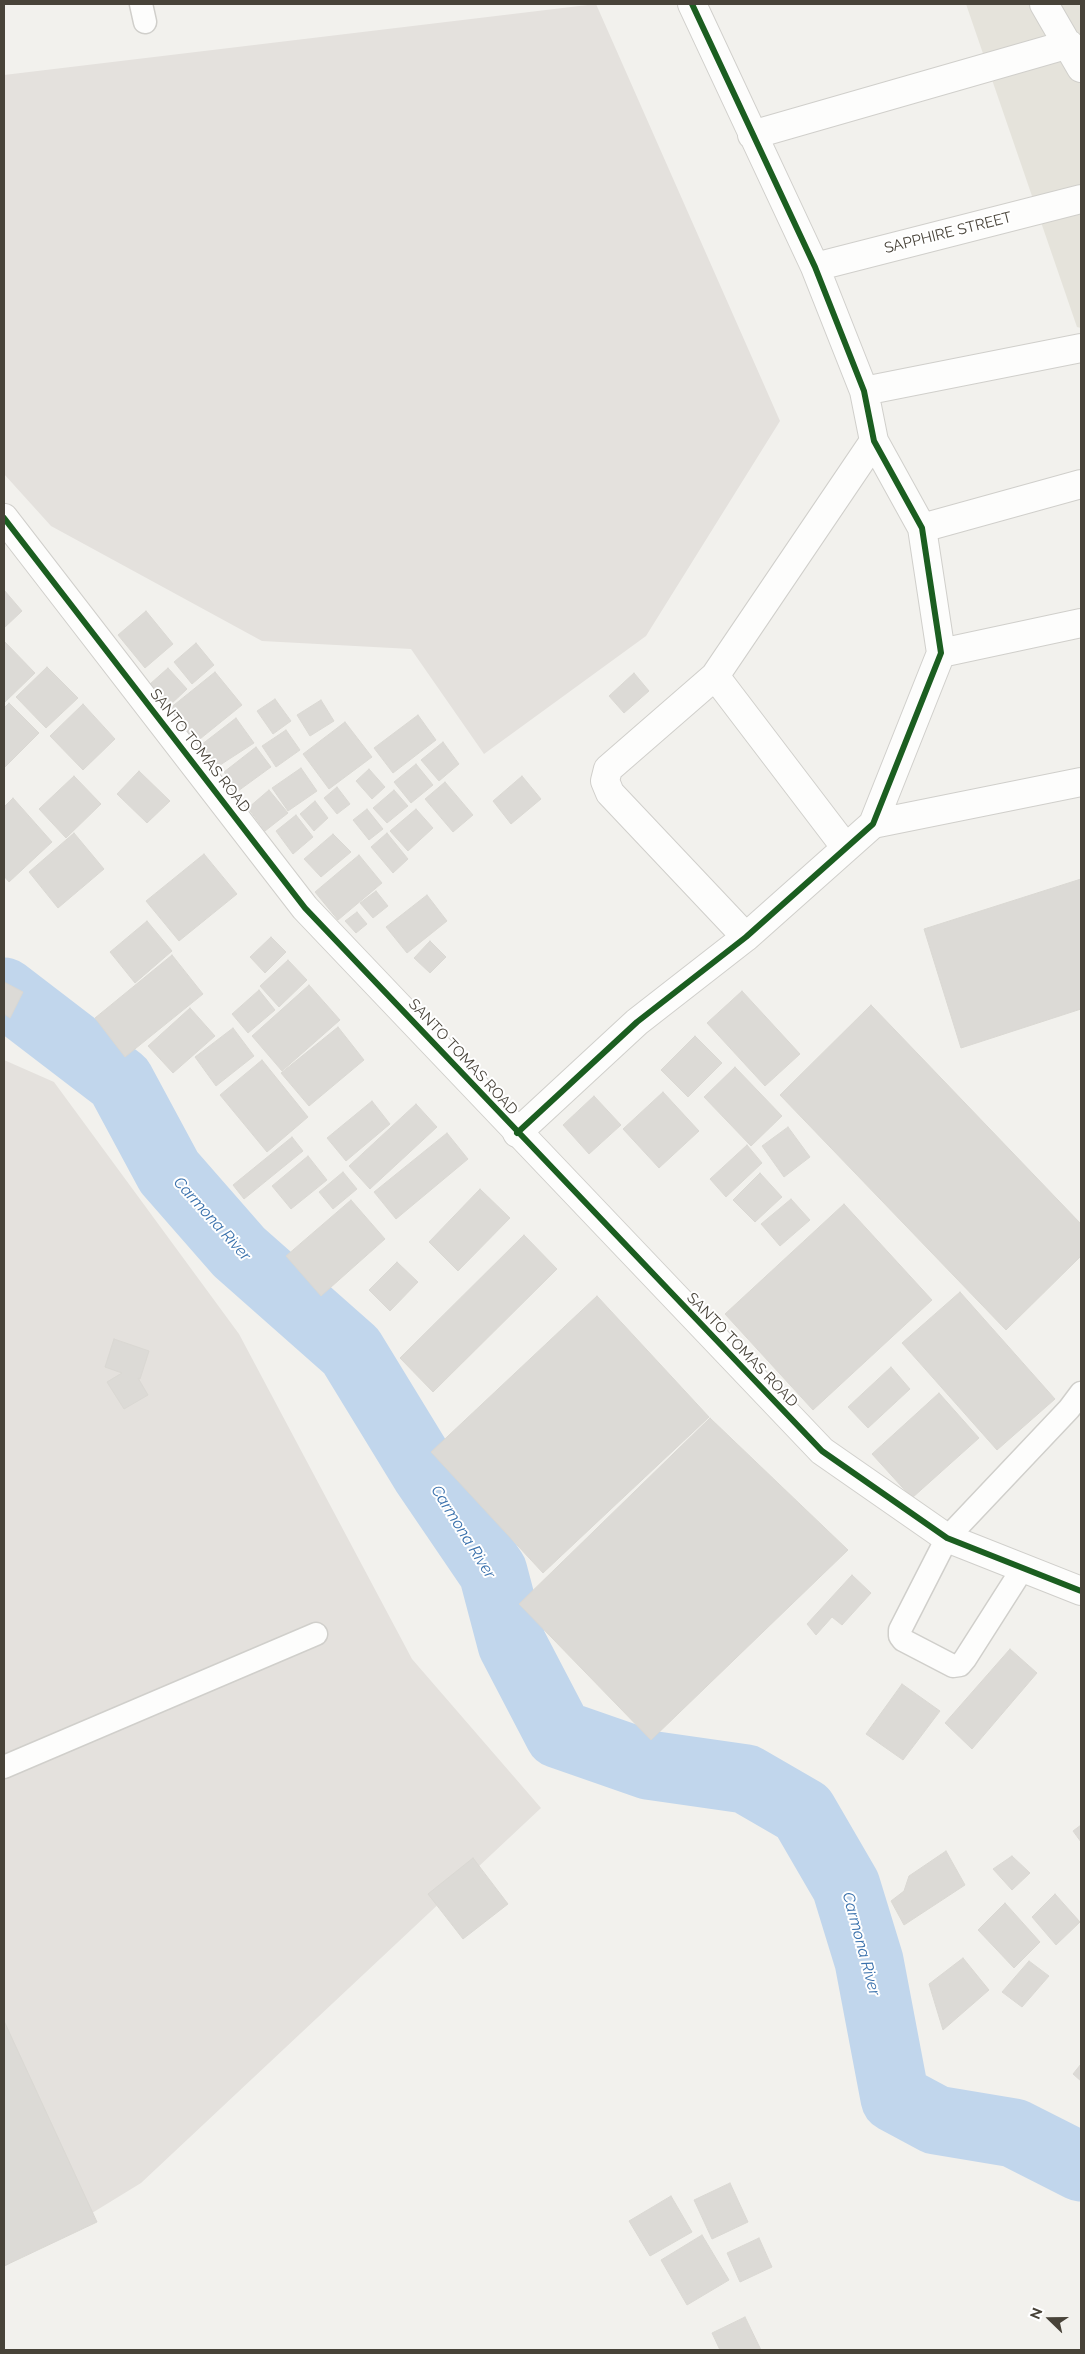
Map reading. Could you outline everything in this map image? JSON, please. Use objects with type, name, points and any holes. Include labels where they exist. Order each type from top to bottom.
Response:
[{"type":"street","points":[[518,1133],[637,1022],[746,937],[873,824],[941,653],[922,528],[874,440],[864,391],[814,267],[752,135],[695,4]]},
{"type":"street","points":[[1044,4],[1069,44],[1081,68]]},
{"type":"street","points":[[752,135],[1069,44]]},
{"type":"street","name":"SAPPHIRE STREET","points":[[814,267],[1081,199]]},
{"type":"street","points":[[864,391],[1081,348]]},
{"type":"street","points":[[746,937],[610,792],[605,781],[608,769],[715,676],[874,440]]},
{"type":"street","points":[[922,528],[1081,484]]},
{"type":"street","name":"SANTO TOMAS ROAD","points":[[4,518],[305,908],[822,1451],[947,1538],[1081,1591]]},
{"type":"street","points":[[941,653],[1081,623]]},
{"type":"street","points":[[715,676],[846,848]]},
{"type":"street","points":[[873,824],[1081,782]]},
{"type":"lane","points":[[1023,1568],[960,1665],[953,1666],[904,1640],[900,1636],[900,1630],[947,1538],[1070,1408],[1081,1393]]},
{"type":"lane","points":[[4,1767],[316,1634]]},
{"type":"shaded area","points":[[596,4],[780,421],[646,636],[484,754],[411,649],[262,641],[51,526],[4,474],[4,75]]},
{"type":"shaded area","points":[[966,4],[1081,4],[1081,328],[1077,327]]},
{"type":"shaded area","points":[[4,1060],[54,1082],[239,1334],[412,1659],[541,1808],[141,2183],[4,2267]]},
{"type":"building","points":[[4,590],[22,611],[4,628]]},
{"type":"building","points":[[146,611],[173,644],[145,668],[118,635]]},
{"type":"building","points":[[4,641],[35,673],[4,703]]},
{"type":"building","points":[[196,643],[214,665],[192,684],[174,662]]},
{"type":"building","points":[[47,667],[78,698],[46,728],[16,697]]},
{"type":"building","points":[[168,668],[187,689],[169,706],[150,684]]},
{"type":"building","points":[[215,672],[242,705],[195,743],[169,709]]},
{"type":"building","points":[[634,673],[649,691],[624,713],[609,696]]},
{"type":"building","points":[[275,699],[291,721],[273,734],[257,711]]},
{"type":"building","points":[[321,700],[334,721],[310,736],[297,715]]},
{"type":"building","points":[[9,703],[39,733],[4,768],[4,708]]},
{"type":"building","points":[[83,704],[115,739],[83,770],[50,736]]},
{"type":"building","points":[[418,715],[436,740],[393,773],[374,748]]},
{"type":"building","points":[[236,718],[254,743],[217,767],[201,745]]},
{"type":"building","points":[[345,722],[372,757],[329,789],[303,754]]},
{"type":"building","points":[[286,730],[300,750],[276,767],[262,746]]},
{"type":"building","points":[[443,742],[459,764],[439,781],[421,760]]},
{"type":"building","points":[[256,747],[271,767],[238,791],[224,772]]},
{"type":"building","points":[[416,764],[433,785],[411,803],[394,782]]},
{"type":"building","points":[[301,768],[317,791],[288,811],[272,788]]},
{"type":"building","points":[[369,769],[385,787],[372,799],[356,781]]},
{"type":"building","points":[[139,771],[170,801],[147,823],[117,794]]},
{"type":"building","points":[[74,776],[101,804],[66,838],[39,809]]},
{"type":"building","points":[[522,776],[541,799],[511,824],[493,801]]},
{"type":"building","points":[[445,782],[473,815],[453,832],[425,799]]},
{"type":"building","points":[[337,787],[350,804],[337,814],[324,798]]},
{"type":"building","points":[[269,790],[288,813],[265,831],[248,808]]},
{"type":"building","points":[[394,790],[408,806],[387,823],[373,808]]},
{"type":"building","points":[[13,798],[52,842],[9,882],[4,876],[4,807]]},
{"type":"building","points":[[315,801],[328,818],[314,831],[300,814]]},
{"type":"building","points":[[367,809],[383,829],[369,840],[353,820]]},
{"type":"building","points":[[416,809],[433,828],[408,851],[390,831]]},
{"type":"building","points":[[296,815],[313,837],[293,854],[276,831]]},
{"type":"building","points":[[74,833],[104,869],[58,908],[29,872]]},
{"type":"building","points":[[387,833],[408,859],[393,873],[371,847]]},
{"type":"building","points":[[333,834],[351,852],[321,877],[304,859]]},
{"type":"building","points":[[204,854],[237,894],[179,941],[146,901]]},
{"type":"building","points":[[359,855],[382,883],[338,920],[315,892]]},
{"type":"building","points":[[1081,879],[1081,1009],[961,1048],[924,929]]},
{"type":"building","points":[[376,891],[388,906],[373,918],[360,903]]},
{"type":"building","points":[[427,895],[447,921],[407,953],[386,927]]},
{"type":"building","points":[[357,912],[367,924],[356,933],[345,921]]},
{"type":"building","points":[[147,921],[172,951],[135,983],[110,952]]},
{"type":"building","points":[[271,937],[286,952],[265,973],[250,957]]},
{"type":"building","points":[[430,941],[446,957],[430,973],[414,958]]},
{"type":"building","points":[[172,955],[203,994],[125,1057],[95,1018]]},
{"type":"building","points":[[288,960],[307,980],[279,1007],[260,986]]},
{"type":"building","points":[[4,982],[23,992],[10,1018],[4,1014]]},
{"type":"building","points":[[309,985],[340,1020],[282,1071],[252,1036]]},
{"type":"building","points":[[259,990],[275,1010],[248,1033],[232,1014]]},
{"type":"building","points":[[742,991],[800,1054],[765,1086],[707,1023]]},
{"type":"building","points":[[871,1005],[1081,1224],[1081,1256],[1006,1330],[780,1095]]},
{"type":"building","points":[[190,1008],[215,1036],[173,1073],[148,1046]]},
{"type":"building","points":[[338,1027],[364,1060],[309,1106],[281,1073]]},
{"type":"building","points":[[233,1028],[254,1056],[216,1086],[195,1057]]},
{"type":"building","points":[[695,1036],[722,1063],[688,1097],[661,1070]]},
{"type":"building","points":[[262,1060],[308,1117],[267,1152],[220,1095]]},
{"type":"building","points":[[735,1067],[782,1116],[751,1146],[704,1097]]},
{"type":"building","points":[[663,1092],[699,1131],[659,1168],[623,1129]]},
{"type":"building","points":[[594,1096],[621,1125],[589,1154],[563,1125]]},
{"type":"building","points":[[372,1101],[390,1124],[346,1161],[327,1138]]},
{"type":"building","points":[[416,1104],[437,1127],[370,1189],[349,1166]]},
{"type":"building","points":[[788,1127],[810,1157],[784,1177],[762,1146]]},
{"type":"building","points":[[447,1133],[468,1159],[396,1219],[374,1192]]},
{"type":"building","points":[[292,1137],[303,1151],[244,1199],[233,1185]]},
{"type":"building","points":[[747,1145],[762,1163],[726,1197],[710,1179]]},
{"type":"building","points":[[308,1156],[327,1180],[291,1209],[272,1186]]},
{"type":"building","points":[[343,1172],[357,1189],[333,1209],[319,1192]]},
{"type":"building","points":[[760,1173],[782,1197],[755,1222],[733,1200]]},
{"type":"building","points":[[480,1189],[510,1218],[458,1271],[429,1242]]},
{"type":"building","points":[[791,1199],[810,1220],[780,1246],[761,1224]]},
{"type":"building","points":[[351,1200],[385,1239],[321,1296],[286,1256]]},
{"type":"building","points":[[844,1204],[932,1300],[813,1410],[725,1314]]},
{"type":"building","points":[[524,1235],[557,1269],[433,1392],[400,1358]]},
{"type":"building","points":[[397,1262],[418,1282],[390,1311],[369,1290]]},
{"type":"building","points":[[960,1292],[1055,1399],[997,1450],[902,1343]]},
{"type":"building","points":[[597,1296],[709,1417],[543,1573],[431,1452]]},
{"type":"building","points":[[114,1339],[149,1351],[140,1379],[138,1378],[148,1395],[124,1409],[107,1382],[122,1373],[105,1367]]},
{"type":"building","points":[[891,1367],[910,1389],[868,1428],[848,1407]]},
{"type":"building","points":[[939,1393],[979,1438],[912,1498],[872,1454]]},
{"type":"building","points":[[710,1418],[848,1550],[651,1740],[519,1604]]},
{"type":"building","points":[[852,1575],[871,1593],[842,1625],[832,1617],[816,1635],[807,1624]]},
{"type":"building","points":[[1010,1649],[1037,1673],[972,1749],[945,1723]]},
{"type":"building","points":[[902,1684],[940,1711],[903,1760],[866,1734]]},
{"type":"building","points":[[1081,1825],[1081,1842],[1073,1831]]},
{"type":"building","points":[[946,1851],[965,1885],[904,1925],[891,1901],[904,1891],[909,1876]]},
{"type":"building","points":[[1012,1856],[1030,1873],[1012,1890],[993,1869]]},
{"type":"building","points":[[473,1858],[508,1904],[463,1939],[428,1894]]},
{"type":"building","points":[[1055,1894],[1080,1922],[1056,1945],[1032,1917]]},
{"type":"building","points":[[1005,1903],[1040,1942],[1014,1968],[978,1930]]},
{"type":"building","points":[[963,1958],[989,1990],[943,2030],[929,1984]]},
{"type":"building","points":[[1029,1961],[1049,1976],[1022,2007],[1002,1992]]},
{"type":"building","points":[[4,2021],[97,2222],[4,2266]]},
{"type":"building","points":[[1081,2064],[1081,2081],[1073,2074]]},
{"type":"building","points":[[730,2183],[748,2222],[712,2239],[694,2200]]},
{"type":"building","points":[[671,2196],[692,2232],[650,2256],[629,2221]]},
{"type":"building","points":[[702,2235],[729,2280],[687,2305],[661,2260]]},
{"type":"building","points":[[759,2238],[772,2267],[740,2282],[727,2253]]},
{"type":"building","points":[[745,2317],[761,2350],[720,2350],[712,2333]]},
{"type":"waterway","name":"Carmona River","points":[[4,992],[120,1081],[169,1172],[239,1252],[351,1351],[425,1472],[493,1572],[512,1644],[559,1734],[648,1765],[746,1779],[803,1812],[846,1886],[869,1961],[895,2098],[936,2120],[1014,2133],[1081,2167]]},
{"type":"cycle path","points":[[517,1133],[637,1022],[746,937],[873,824],[941,653],[922,528],[874,441],[864,391],[815,267],[692,4]]},
{"type":"cycle path","points":[[4,518],[305,908],[822,1451],[947,1538],[1081,1591]]}]
